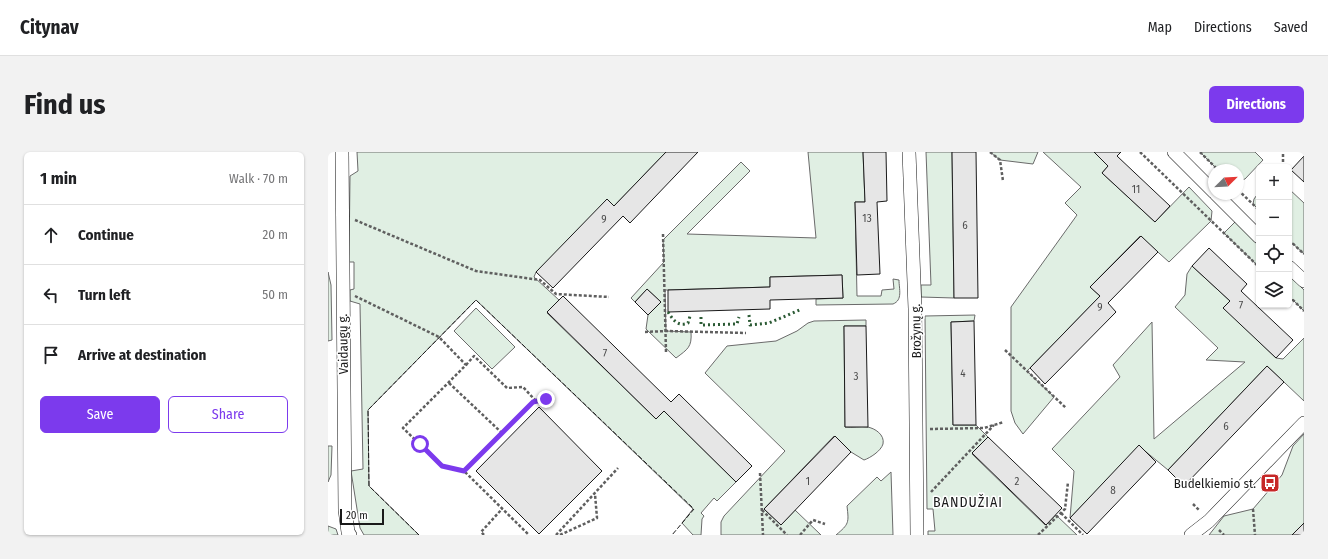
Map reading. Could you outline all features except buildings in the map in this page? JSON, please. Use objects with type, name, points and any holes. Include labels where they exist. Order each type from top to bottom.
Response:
[{"type":"street","name":"Vaidaugų g.","points":[[342,152],[345,510],[350,535]]},
{"type":"street","name":"Brožynų g.","points":[[909,152],[916,309],[917,535]]},
{"type":"street","points":[[1174,152],[1208,186]]},
{"type":"street","points":[[1222,200],[1258,236]]},
{"type":"street","points":[[1292,269],[1304,281]]},
{"type":"street","points":[[1192,535],[1209,521],[1304,423]]},
{"type":"path","points":[[990,152],[1000,160],[1003,182]]},
{"type":"path","points":[[1140,152],[1256,264]]},
{"type":"path","points":[[1200,152],[1212,164]]},
{"type":"path","points":[[1283,154],[1283,164]]},
{"type":"path","points":[[1244,196],[1256,207]]},
{"type":"path","points":[[342,215],[476,271],[540,280],[556,294],[609,297]]},
{"type":"path","points":[[663,234],[666,352]]},
{"type":"path","points":[[1292,243],[1304,254]]},
{"type":"path","points":[[343,290],[439,337],[466,365]]},
{"type":"path","points":[[1292,299],[1304,311]]},
{"type":"path","points":[[645,332],[666,331],[746,333]]},
{"type":"path","points":[[1005,350],[1066,408]]},
{"type":"path","points":[[529,535],[464,471],[442,466],[403,428],[474,356],[507,388],[523,387],[536,402]]},
{"type":"path","points":[[449,383],[502,433]]},
{"type":"path","points":[[464,471],[533,402],[546,399]]},
{"type":"path","points":[[917,429],[984,428],[1004,422]]},
{"type":"path","points":[[917,507],[994,425]]},
{"type":"path","points":[[556,535],[618,468]]},
{"type":"path","points":[[760,473],[763,535]]},
{"type":"path","points":[[1038,535],[1065,509],[1068,482]]},
{"type":"path","points":[[560,535],[597,518],[595,493]]},
{"type":"path","points":[[484,535],[481,532],[502,509]]},
{"type":"path","points":[[1253,509],[1255,535]]},
{"type":"path","points":[[762,510],[787,535]]},
{"type":"path","points":[[1061,513],[1083,535]]},
{"type":"path","points":[[800,535],[813,520],[825,524]]},
{"type":"green space","points":[[357,152],[666,152],[614,206],[536,272],[534,277],[559,300],[547,313],[656,419],[664,411],[736,482],[717,501],[714,498],[701,513],[704,516],[702,519],[701,535],[693,535],[682,523],[693,509],[476,300],[368,410],[369,486],[419,535],[364,535],[360,528],[351,471],[363,469],[360,304],[350,301],[350,290],[354,289],[354,262],[349,262],[350,176],[358,171]]},
{"type":"green space","points":[[808,152],[863,152],[865,202],[855,202],[857,296],[881,296],[882,290],[894,289],[893,279],[899,280],[900,294],[898,300],[893,304],[816,305],[816,299],[843,298],[842,275],[770,277],[770,287],[665,290],[666,331],[691,332],[690,344],[684,352],[676,358],[646,329],[648,315],[661,302],[647,289],[635,302],[631,298],[664,262],[663,240],[741,162],[750,171],[687,234],[816,238]]},
{"type":"green space","points":[[926,152],[952,152],[954,298],[921,297],[921,285],[931,285]]},
{"type":"green space","points":[[990,152],[1038,152],[1033,164],[1000,160]]},
{"type":"green space","points":[[1043,152],[1094,152],[1108,166],[1102,173],[1155,222],[1189,187],[1212,211],[1211,221],[1169,262],[1140,236],[1090,287],[1100,296],[1027,371],[1054,397],[1023,434],[1015,423],[1011,411],[1011,307],[1077,215],[1065,203],[1081,187]]},
{"type":"green space","points":[[1200,152],[1255,152],[1263,160],[1259,164],[1256,164],[1256,167],[1244,179],[1244,164],[1212,164]]},
{"type":"green space","points":[[1292,192],[1304,203],[1304,254],[1292,243]]},
{"type":"green space","points":[[1256,196],[1256,207],[1253,204]]},
{"type":"green space","points":[[1235,222],[1256,243],[1256,264],[1224,233]]},
{"type":"green space","points":[[1192,266],[1230,301],[1224,308],[1276,358],[1283,359],[1304,338],[1304,401],[1267,366],[1168,470],[1139,446],[1070,518],[1074,471],[1052,449],[1120,377],[1113,365],[1152,322],[1154,439],[1245,362],[1206,360],[1218,348],[1175,307],[1185,295],[1187,274]]},
{"type":"green space","points":[[328,272],[331,285],[332,340],[328,341]]},
{"type":"green space","points":[[1292,278],[1304,290],[1304,311],[1292,299]]},
{"type":"green space","points":[[476,308],[515,347],[492,369],[454,331]]},
{"type":"green space","points":[[975,315],[974,321],[951,322],[953,425],[976,425],[988,437],[972,454],[1045,525],[1056,515],[1077,535],[928,535],[928,531],[935,531],[933,509],[927,509],[925,316]]},
{"type":"green space","points":[[866,320],[866,326],[844,326],[845,427],[865,427],[879,432],[883,441],[882,447],[875,454],[864,460],[851,452],[834,436],[764,509],[781,525],[795,510],[821,535],[721,535],[721,522],[724,516],[785,451],[705,373],[727,346],[776,341],[814,321]]},
{"type":"green space","points":[[1304,434],[1304,523],[1292,535],[1209,535],[1224,516],[1253,509],[1282,475],[1293,446]]},
{"type":"green space","points":[[328,446],[332,446],[331,475],[328,482]]},
{"type":"green space","points":[[891,472],[893,535],[836,535],[847,523],[847,506],[877,477],[881,481]]},
{"type":"green space","points":[[328,526],[336,529],[338,535],[328,535]]},
{"type":"hedge","points":[[749,315],[750,325],[769,323],[802,309]]},
{"type":"hedge","points":[[668,312],[674,320],[681,324],[688,323],[690,316]]},
{"type":"hedge","points":[[701,317],[701,325],[737,324],[739,317]]},
{"type":"fence","points":[[419,535],[369,486],[368,410],[476,300],[694,509],[672,535]]},
{"type":"place","name":"Budelkiemio st.","points":[[1270,483]]},
{"type":"district","name":"BANDUŽIAI","points":[[968,502]]},
{"type":"route","points":[[420,444],[442,466],[464,471],[533,402],[546,399]]}]
